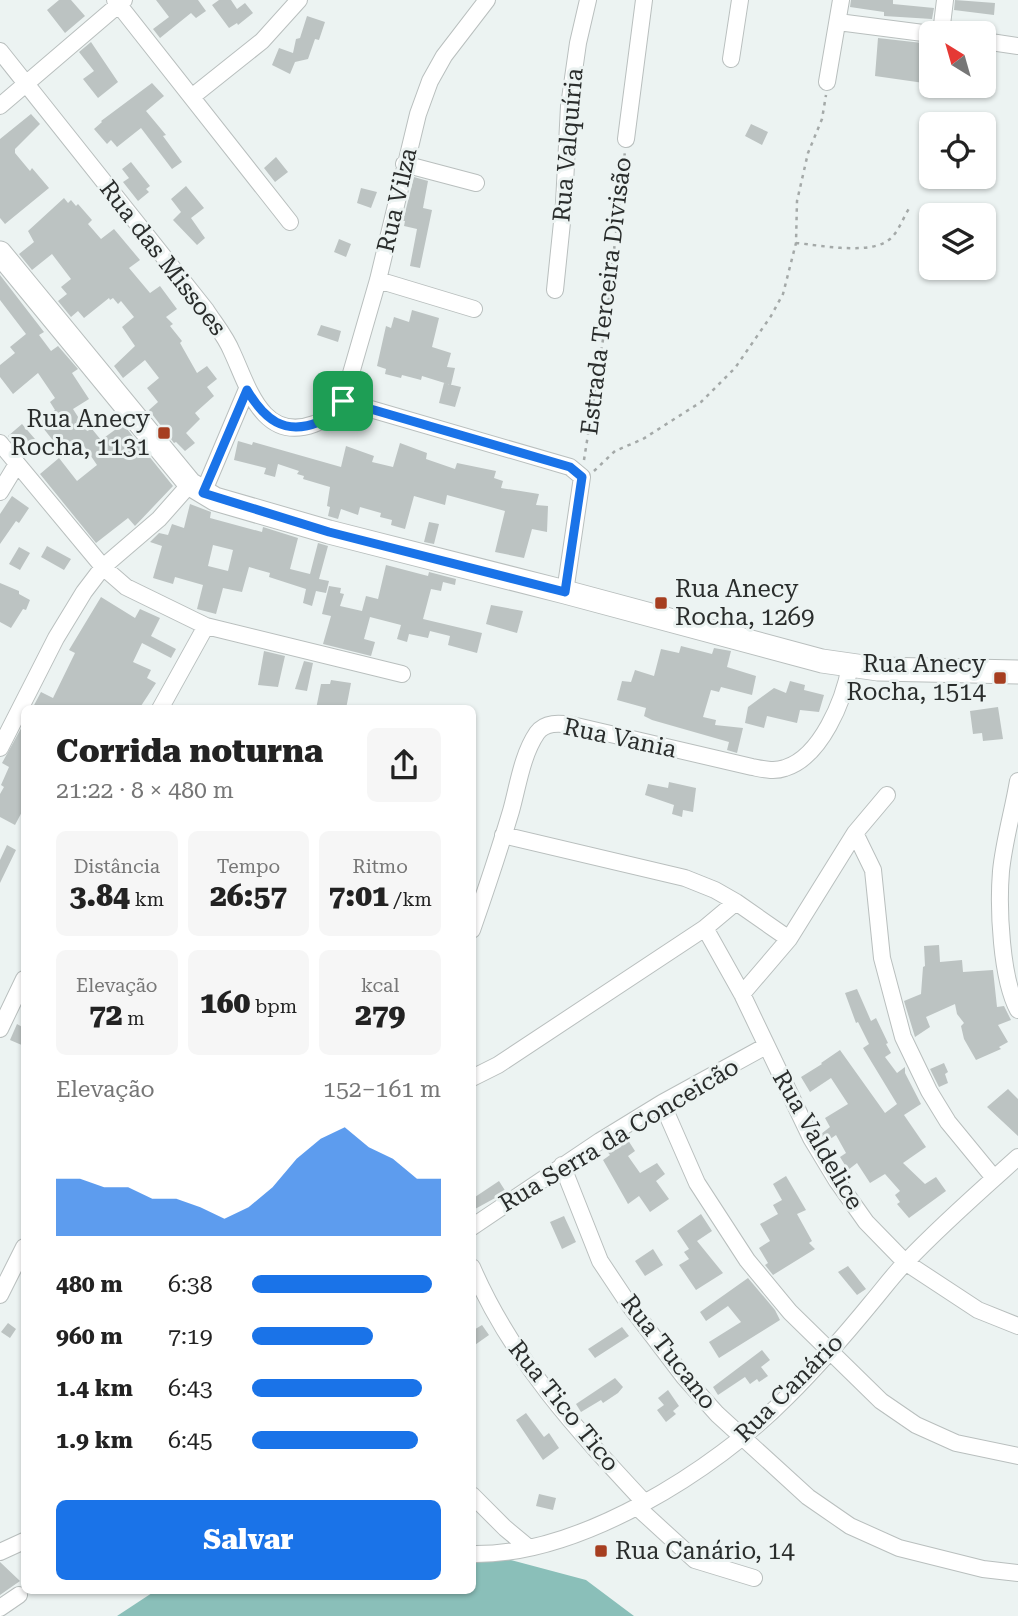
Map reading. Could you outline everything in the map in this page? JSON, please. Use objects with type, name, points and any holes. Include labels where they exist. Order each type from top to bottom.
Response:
[{"type":"street","points":[[193,96],[262,41],[299,0]]},
{"type":"street","name":"Rua Vilza","points":[[338,407],[378,280],[404,164],[430,81],[444,56],[487,0]]},
{"type":"street","name":"Rua Valquíria","points":[[555,290],[564,203],[569,106],[578,43],[588,0]]},
{"type":"street","name":"Estrada Terceira Divisão","points":[[626,139],[644,0]]},
{"type":"street","points":[[731,59],[740,0]]},
{"type":"street","points":[[827,82],[841,0]]},
{"type":"street","points":[[942,21],[945,0]]},
{"type":"street","points":[[0,106],[119,1],[290,222]]},
{"type":"street","points":[[838,22],[919,32]]},
{"type":"street","points":[[996,43],[1018,46]]},
{"type":"street","name":"Rua das Missoes","points":[[0,51],[206,310],[232,351],[247,390],[263,411],[288,428],[311,425],[338,407]]},
{"type":"street","points":[[404,164],[476,183]]},
{"type":"street","points":[[0,253],[196,489],[329,532],[565,592],[822,662],[850,666],[1018,673]]},
{"type":"street","points":[[378,280],[474,309]]},
{"type":"street","points":[[22,705],[72,610],[103,567],[196,489],[247,390]]},
{"type":"street","points":[[338,407],[570,467],[582,477],[565,592]]},
{"type":"street","points":[[0,443],[103,567],[126,587],[206,626],[402,674]]},
{"type":"street","points":[[0,492],[17,464]]},
{"type":"street","points":[[162,705],[206,626]]},
{"type":"street","name":"Rua Vania","points":[[476,918],[525,761],[538,732],[546,726],[556,723],[572,725],[752,767],[784,769],[806,755],[831,723],[846,691],[850,666]]},
{"type":"street","points":[[0,748],[21,708]]},
{"type":"street","points":[[1018,781],[1001,871],[1005,965],[1018,1010]]},
{"type":"street","points":[[741,994],[789,939],[855,833],[887,795]]},
{"type":"street","points":[[855,833],[873,870],[882,958],[903,1037],[929,1091],[948,1122],[994,1178]]},
{"type":"street","points":[[503,835],[685,878],[736,902],[789,939]]},
{"type":"street","points":[[476,1075],[498,1065],[705,928],[736,902]]},
{"type":"street","name":"Rua Valdelice","points":[[705,928],[741,994],[806,1128],[837,1181],[866,1222],[905,1262],[978,1310],[1016,1321]]},
{"type":"street","points":[[0,1029],[21,985]]},
{"type":"street","name":"Rua Serra da Conceicão","points":[[476,1224],[562,1165],[662,1103],[766,1046]]},
{"type":"street","points":[[662,1103],[696,1183],[721,1223],[790,1311],[830,1351],[881,1401],[916,1425],[956,1443],[1018,1456]]},
{"type":"street","name":"Rua Canário","points":[[476,1554],[501,1554],[589,1529],[641,1505],[698,1470],[744,1436],[786,1398],[830,1351],[905,1262],[1018,1157]]},
{"type":"street","name":"Rua Tucano","points":[[562,1165],[600,1261],[630,1306],[684,1377],[718,1414],[808,1497],[850,1526],[899,1548],[983,1569],[1018,1573]]},
{"type":"street","points":[[0,1295],[21,1253]]},
{"type":"street","name":"Rua Tico Tico","points":[[476,1276],[525,1363],[641,1505],[695,1560],[754,1578]]},
{"type":"street","points":[[476,1499],[528,1548]]},
{"type":"street","points":[[0,1552],[21,1542]]},
{"type":"street","points":[[0,1608],[19,1594]]},
{"type":"path","points":[[582,477],[594,471],[615,451],[643,439],[701,402],[735,368],[771,316],[783,294],[796,243],[797,201],[808,153],[822,119],[827,82]]},
{"type":"path","name":"Estrada Terceira Divisão","points":[[582,477],[607,314],[626,139]]},
{"type":"path","points":[[796,243],[859,248],[882,244],[892,237],[910,207]]},
{"type":"shaded area","points":[[500,1557],[586,1580],[634,1616],[117,1616],[150,1594],[476,1594],[476,1561]]},
{"type":"building","points":[[59,0],[71,0],[85,16],[65,33],[47,10]]},
{"type":"building","points":[[156,0],[198,0],[206,11],[196,18],[191,13],[160,38],[153,29],[169,17]]},
{"type":"building","points":[[219,0],[231,0],[237,9],[245,3],[253,13],[238,25],[237,23],[229,28],[212,5]]},
{"type":"building","points":[[851,0],[893,0],[893,4],[934,8],[932,19],[884,16],[884,12],[850,7]]},
{"type":"building","points":[[955,0],[995,3],[994,15],[954,10]]},
{"type":"building","points":[[307,16],[325,22],[308,59],[295,62],[290,74],[272,65],[279,48],[293,53],[296,39],[300,38]]},
{"type":"building","points":[[878,38],[919,43],[919,82],[875,76]]},
{"type":"building","points":[[91,42],[118,82],[98,98],[83,79],[94,71],[79,52]]},
{"type":"building","points":[[152,83],[164,96],[146,111],[166,135],[163,136],[182,162],[172,169],[141,128],[117,147],[111,140],[107,144],[94,129]]},
{"type":"building","points":[[31,114],[40,124],[15,149],[15,153],[49,188],[5,224],[0,218],[0,139]]},
{"type":"building","points":[[751,124],[768,132],[762,145],[745,136]]},
{"type":"building","points":[[276,157],[288,172],[275,182],[264,168]]},
{"type":"building","points":[[131,162],[150,186],[146,189],[149,192],[138,201],[123,182],[129,178],[122,169]]},
{"type":"building","points":[[414,177],[428,181],[423,208],[432,210],[420,268],[410,266],[417,229],[404,226],[403,221]]},
{"type":"building","points":[[186,186],[204,208],[191,218],[205,238],[197,245],[173,220],[181,212],[171,199]]},
{"type":"building","points":[[361,188],[377,192],[371,208],[357,203]]},
{"type":"building","points":[[64,198],[68,203],[71,200],[76,206],[78,204],[92,220],[88,224],[101,239],[114,229],[140,260],[129,268],[150,293],[160,286],[177,309],[166,317],[173,324],[170,326],[182,341],[180,343],[197,373],[207,366],[217,379],[207,387],[214,396],[195,413],[200,419],[186,433],[195,443],[185,451],[174,443],[149,410],[158,402],[147,388],[159,378],[145,360],[123,378],[114,366],[135,346],[122,327],[134,317],[121,301],[118,304],[113,298],[109,298],[84,318],[78,311],[71,317],[58,301],[67,294],[61,287],[71,279],[52,254],[32,270],[19,254],[34,242],[28,231]]},
{"type":"building","points":[[339,239],[351,244],[346,257],[334,252]]},
{"type":"building","points":[[0,275],[44,332],[39,335],[51,351],[58,346],[78,369],[72,373],[89,399],[73,409],[87,431],[92,429],[101,440],[123,424],[173,486],[135,526],[128,518],[96,543],[40,474],[59,458],[77,481],[97,465],[80,440],[64,454],[39,423],[55,410],[50,402],[55,398],[38,373],[13,394],[0,377],[0,365],[15,353],[10,347],[26,334],[0,300]]},
{"type":"building","points":[[412,310],[439,318],[432,347],[451,353],[447,367],[455,368],[451,385],[422,376],[421,380],[385,374],[386,369],[377,366],[386,326],[391,328],[394,317],[409,322]]},
{"type":"building","points":[[321,325],[341,331],[338,342],[317,335]]},
{"type":"building","points":[[444,383],[461,387],[455,407],[439,403]]},
{"type":"building","points":[[22,424],[35,439],[21,452],[8,436]]},
{"type":"building","points":[[238,441],[252,445],[253,442],[341,467],[346,446],[374,456],[372,462],[393,467],[400,443],[427,453],[426,459],[455,469],[457,463],[496,471],[494,478],[503,481],[501,488],[539,494],[536,505],[548,506],[547,532],[532,529],[524,558],[495,552],[505,511],[447,495],[445,505],[414,496],[405,529],[391,525],[392,520],[380,517],[381,513],[360,507],[358,515],[341,509],[338,519],[328,516],[330,487],[303,479],[304,476],[297,474],[299,471],[278,464],[275,477],[264,474],[266,468],[234,460]]},
{"type":"building","points":[[12,496],[29,508],[0,544],[0,514]]},
{"type":"building","points":[[190,504],[211,512],[210,518],[262,532],[263,527],[298,538],[290,569],[310,574],[318,543],[328,546],[319,579],[329,581],[326,593],[316,591],[312,606],[303,603],[306,589],[269,577],[270,573],[249,567],[242,592],[223,588],[216,614],[197,609],[203,585],[175,577],[173,584],[153,578],[162,546],[150,542],[159,533],[168,535],[172,524],[184,528]],"holes":[[[213,545],[233,550],[228,571],[208,566]]]},
{"type":"building","points":[[429,522],[439,524],[434,544],[424,542]]},
{"type":"building","points":[[47,546],[71,559],[64,570],[41,557]]},
{"type":"building","points":[[19,547],[30,553],[20,570],[9,564]]},
{"type":"building","points":[[386,565],[428,576],[429,572],[456,579],[455,585],[443,582],[441,591],[431,589],[423,619],[482,633],[477,653],[448,645],[450,636],[430,631],[428,638],[409,634],[407,642],[397,639],[401,625],[370,617],[364,639],[375,642],[371,656],[323,644],[331,616],[322,614],[329,586],[341,588],[340,593],[344,594],[340,606],[362,611],[366,596],[378,599]]},
{"type":"building","points":[[0,583],[19,591],[19,594],[30,600],[26,610],[23,609],[11,628],[0,622]]},
{"type":"building","points":[[101,597],[135,618],[140,609],[160,618],[151,636],[176,649],[171,658],[142,643],[133,662],[151,670],[147,678],[156,683],[142,705],[34,705],[41,692],[53,698],[75,653],[69,650]]},
{"type":"building","points":[[491,605],[523,611],[517,633],[486,624]]},
{"type":"building","points":[[681,646],[712,654],[714,648],[731,651],[727,667],[756,676],[752,695],[721,687],[719,692],[711,690],[703,717],[716,720],[715,725],[743,728],[737,753],[727,750],[729,742],[652,720],[644,716],[646,708],[617,700],[622,681],[631,682],[635,670],[654,676],[661,649],[679,653]]},
{"type":"building","points":[[264,651],[285,656],[278,687],[258,685]]},
{"type":"building","points":[[304,661],[313,663],[307,691],[295,689]]},
{"type":"building","points":[[331,680],[351,683],[347,705],[317,705],[321,684],[330,684]]},
{"type":"building","points":[[790,681],[805,685],[804,690],[824,695],[819,712],[800,710],[797,723],[767,716],[764,728],[745,723],[748,707],[774,688],[786,693]]},
{"type":"building","points":[[998,707],[1003,739],[983,741],[982,733],[973,734],[970,711]]},
{"type":"building","points":[[21,728],[21,814],[15,825],[0,817],[0,794],[4,787],[1,785],[9,767],[2,763]]},
{"type":"building","points":[[669,782],[696,788],[693,812],[683,810],[682,817],[672,814],[674,805],[645,795],[648,784],[668,788]]},
{"type":"building","points":[[7,845],[16,850],[0,883],[0,860]]},
{"type":"building","points":[[939,945],[940,962],[962,960],[963,972],[993,970],[997,1007],[1004,1006],[1011,1020],[998,1025],[1008,1042],[999,1047],[1001,1049],[976,1060],[964,1039],[961,1026],[964,1023],[957,1014],[955,1004],[926,1017],[930,1027],[915,1037],[904,1001],[921,994],[925,966],[924,946]]},
{"type":"building","points":[[857,989],[871,1021],[876,1018],[888,1043],[886,1044],[891,1053],[885,1057],[897,1073],[905,1067],[905,1073],[921,1104],[904,1115],[926,1147],[903,1163],[925,1184],[936,1177],[946,1191],[909,1218],[897,1204],[900,1202],[895,1195],[900,1191],[885,1174],[870,1183],[857,1163],[848,1170],[840,1157],[846,1153],[836,1135],[826,1142],[821,1134],[830,1127],[825,1118],[848,1104],[831,1078],[810,1092],[801,1077],[840,1050],[885,1113],[897,1104],[863,1048],[869,1044],[858,1022],[856,1023],[845,993]]},
{"type":"building","points":[[17,1024],[21,1026],[21,1045],[10,1040]]},
{"type":"building","points":[[944,1063],[948,1072],[945,1074],[948,1083],[939,1087],[930,1069]]},
{"type":"building","points":[[1008,1089],[1018,1099],[1018,1136],[987,1107]]},
{"type":"building","points":[[626,1137],[635,1151],[628,1156],[640,1173],[657,1163],[665,1174],[656,1181],[669,1199],[650,1212],[639,1196],[628,1204],[603,1160],[610,1155],[606,1150]]},
{"type":"building","points":[[786,1176],[806,1210],[797,1214],[812,1241],[809,1243],[815,1249],[773,1275],[765,1265],[768,1263],[759,1248],[770,1241],[760,1224],[778,1214],[773,1205],[782,1200],[773,1184]]},
{"type":"building","points":[[499,1181],[506,1192],[476,1208],[476,1196]]},
{"type":"building","points":[[701,1214],[712,1231],[697,1241],[723,1273],[696,1290],[679,1265],[689,1259],[684,1252],[689,1249],[677,1231]]},
{"type":"building","points":[[564,1216],[576,1242],[562,1249],[550,1222]]},
{"type":"building","points":[[653,1249],[663,1265],[645,1276],[635,1261]]},
{"type":"building","points":[[848,1266],[866,1289],[857,1295],[838,1272]]},
{"type":"building","points":[[748,1278],[780,1320],[719,1358],[709,1342],[741,1322],[728,1306],[706,1321],[700,1312]]},
{"type":"building","points":[[8,1323],[16,1329],[10,1338],[1,1332]]},
{"type":"building","points":[[482,1325],[489,1335],[476,1344],[476,1329]]},
{"type":"building","points":[[622,1327],[629,1336],[595,1358],[588,1349]]},
{"type":"building","points":[[762,1350],[770,1360],[761,1367],[768,1376],[750,1384],[745,1377],[718,1395],[713,1387]]},
{"type":"building","points":[[615,1378],[623,1387],[618,1393],[581,1412],[576,1404]]},
{"type":"building","points":[[668,1390],[679,1406],[673,1411],[676,1414],[666,1422],[657,1410],[664,1405],[658,1398]]},
{"type":"building","points":[[526,1413],[544,1437],[549,1433],[559,1448],[543,1460],[516,1420]]},
{"type":"building","points":[[539,1494],[556,1498],[553,1510],[536,1506]]},
{"type":"building","points":[[0,1562],[20,1581],[0,1595]]},
{"type":"place","name":"Rua Anecy Rocha, 1131","points":[[164,433]]},
{"type":"place","name":"Rua Anecy Rocha, 1269","points":[[661,603]]},
{"type":"place","name":"Rua Anecy Rocha, 1514","points":[[1000,678]]},
{"type":"place","name":"Rua Canário, 14","points":[[601,1551]]},
{"type":"route","points":[[247,390],[263,411],[288,428],[301,428],[324,419],[334,414],[343,401],[570,467],[578,472],[582,477],[565,592],[329,532],[215,499],[203,493],[247,390]]}]
